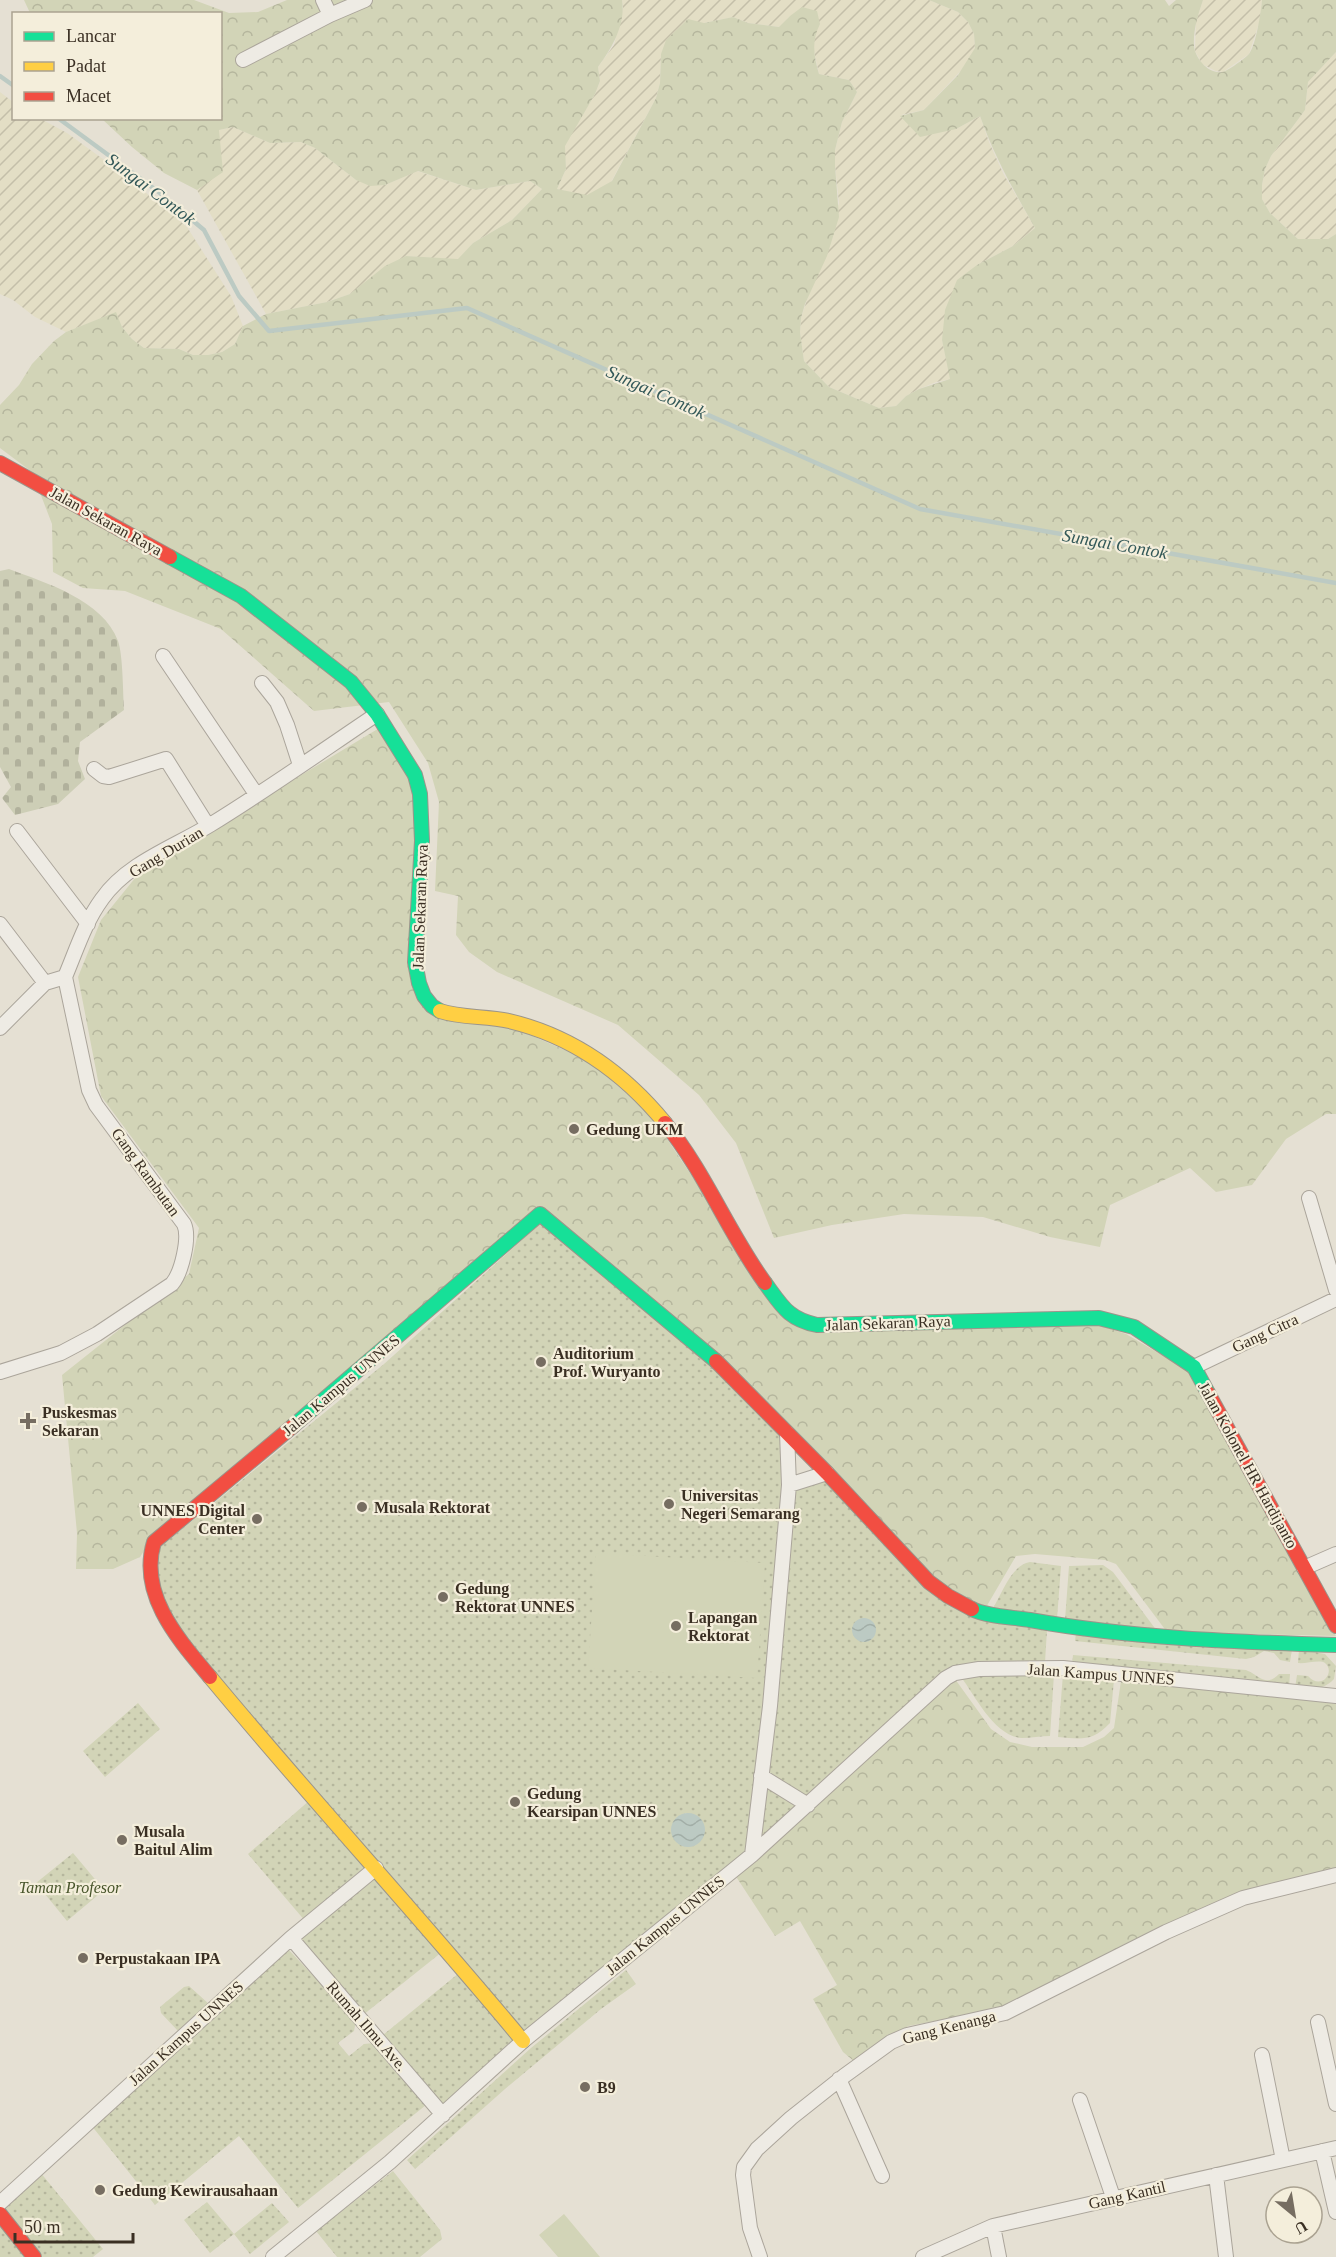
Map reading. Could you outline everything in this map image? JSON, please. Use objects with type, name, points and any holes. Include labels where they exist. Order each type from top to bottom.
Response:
[{"type":"street","points":[[323,0],[330,15]]},
{"type":"street","points":[[243,60],[330,15],[365,0]]},
{"type":"street","name":"Jalan Sekaran Raya","points":[[0,463],[241,596],[351,682],[377,714],[415,775],[420,794],[422,841],[416,963],[417,978],[432,1006],[440,1011],[525,1024],[567,1040],[592,1054],[630,1086],[656,1113],[690,1157],[757,1272],[790,1315],[802,1322],[817,1325],[1099,1318],[1134,1327]]},
{"type":"street","points":[[163,656],[256,794]]},
{"type":"street","points":[[262,683],[277,702],[300,765]]},
{"type":"street","name":"Gang Durian","points":[[65,977],[102,898],[141,863],[208,826],[377,714]]},
{"type":"street","points":[[94,769],[103,776],[109,777],[166,759],[208,826]]},
{"type":"street","points":[[17,831],[88,924]]},
{"type":"street","points":[[0,924],[45,983]]},
{"type":"street","points":[[0,1028],[45,983],[65,977]]},
{"type":"street","name":"Gang Rambutan","points":[[0,1372],[61,1353],[97,1334],[172,1284],[178,1275],[187,1238],[184,1224],[96,1105],[89,1090],[65,977]]},
{"type":"street","points":[[1309,1198],[1336,1290]]},
{"type":"street","name":"Jalan Kampus UNNES","points":[[523,2042],[376,1868],[274,1754],[176,1636],[152,1590],[151,1552],[154,1542],[335,1391],[540,1214],[708,1353],[827,1473],[929,1582],[975,1611],[1057,1625],[1166,1636],[1336,1645]]},
{"type":"street","name":"Gang Citra","points":[[1194,1367],[1336,1299]]},
{"type":"street","name":"Jalan Kolonel HR Hardijanto","points":[[1134,1327],[1194,1367],[1336,1626]]},
{"type":"street","points":[[752,1855],[770,1706],[789,1485],[788,1433]]},
{"type":"street","points":[[789,1485],[827,1473]]},
{"type":"street","points":[[1304,1568],[1336,1554]]},
{"type":"street","points":[[1321,1646],[1329,1649],[1336,1656]]},
{"type":"street","name":"Jalan Kampus UNNES","points":[[273,2257],[390,2162],[523,2042],[752,1855],[946,1678],[967,1670],[1063,1668],[1257,1690],[1336,1696]]},
{"type":"street","points":[[1318,1694],[1336,1685]]},
{"type":"street","points":[[761,1776],[808,1805]]},
{"type":"street","name":"Jalan Kampus UNNES","points":[[0,2203],[291,1938],[376,1868]]},
{"type":"street","name":"Gang Kenanga","points":[[760,2257],[750,2228],[744,2167],[773,2133],[839,2079],[898,2038],[1005,2013],[1166,1932],[1243,1898],[1336,1875]]},
{"type":"street","name":"Rumah Ilmu Ave.","points":[[291,1938],[443,2115]]},
{"type":"street","points":[[1318,2022],[1336,2104]]},
{"type":"street","points":[[1262,2055],[1283,2160]]},
{"type":"street","points":[[839,2079],[882,2176]]},
{"type":"street","points":[[1080,2100],[1113,2197]]},
{"type":"street","name":"Gang Kantil","points":[[923,2257],[993,2226],[1336,2148]]},
{"type":"street","points":[[1322,2151],[1336,2212]]},
{"type":"street","points":[[1216,2175],[1226,2257]]},
{"type":"street","points":[[0,2214],[34,2257]]},
{"type":"street","points":[[993,2226],[999,2257]]},
{"type":"shaded area","points":[[622,0],[929,0],[958,12],[968,22],[974,34],[975,48],[968,63],[924,110],[901,115],[956,129],[980,116],[1003,173],[1035,228],[1013,246],[977,265],[942,340],[951,379],[919,389],[906,396],[896,406],[879,408],[829,387],[804,361],[800,332],[801,318],[839,203],[835,150],[842,122],[857,92],[849,80],[819,74],[813,47],[820,24],[790,16],[780,27],[748,23],[733,17],[704,23],[661,54],[660,83],[656,98],[611,182],[587,196],[557,189],[566,169],[564,146],[595,94],[600,81],[598,67],[614,45],[623,8]]},
{"type":"shaded area","points":[[1203,0],[1262,0],[1260,20],[1249,54],[1223,72],[1202,64],[1195,51],[1196,21]]},
{"type":"shaded area","points":[[1336,52],[1336,234],[1328,239],[1298,239],[1270,213],[1262,199],[1265,169],[1271,156],[1305,110],[1308,82]]},
{"type":"shaded area","points":[[0,92],[12,101],[12,120],[43,120],[67,133],[125,175],[187,227],[231,296],[243,326],[235,344],[222,352],[193,355],[179,349],[144,348],[122,327],[115,313],[66,332],[35,317],[13,300],[0,294]]},
{"type":"shaded area","points":[[233,127],[270,143],[301,142],[315,148],[356,180],[385,185],[417,171],[476,190],[530,181],[542,189],[512,220],[473,243],[458,260],[406,256],[350,294],[327,302],[266,314],[197,190],[200,188],[219,130]]},
{"type":"green space","points":[[24,0],[194,0],[229,13],[258,12],[287,0],[622,0],[620,27],[613,44],[598,67],[600,81],[595,94],[565,146],[566,169],[557,189],[587,195],[612,181],[656,98],[660,83],[661,54],[666,40],[688,19],[704,23],[733,17],[748,23],[779,27],[802,7],[817,11],[820,24],[815,37],[814,49],[819,74],[849,80],[857,92],[842,122],[835,150],[839,217],[827,256],[801,318],[800,332],[804,361],[829,387],[879,408],[896,406],[906,396],[919,389],[950,379],[942,340],[945,310],[957,280],[977,265],[1013,246],[1035,228],[998,159],[980,116],[956,129],[920,137],[900,116],[924,110],[958,75],[975,48],[974,34],[968,22],[958,12],[929,0],[1165,0],[1169,6],[1176,0],[1203,0],[1195,28],[1195,51],[1207,68],[1222,72],[1240,62],[1252,50],[1262,0],[1336,0],[1336,52],[1308,82],[1305,110],[1271,156],[1265,169],[1262,199],[1270,213],[1298,239],[1328,239],[1336,234],[1336,1114],[1326,1114],[1286,1139],[1252,1185],[1216,1192],[1190,1168],[1110,1205],[1100,1247],[1050,1237],[983,1217],[904,1214],[832,1225],[774,1238],[736,1143],[699,1095],[618,1025],[497,972],[469,952],[456,935],[458,896],[435,891],[439,802],[428,763],[389,702],[314,711],[221,629],[125,591],[83,588],[53,572],[52,524],[32,472],[0,448],[0,405],[19,385],[32,364],[66,332],[116,312],[122,327],[144,348],[179,349],[193,355],[222,352],[235,344],[243,326],[266,314],[327,302],[350,294],[385,266],[406,256],[458,259],[473,243],[512,220],[542,189],[530,181],[476,190],[418,171],[385,185],[370,186],[356,180],[315,148],[301,142],[270,143],[233,127],[219,130],[223,172],[197,190],[164,173],[103,120],[222,120],[222,12],[30,12]]},
{"type":"green space","points":[[9,569],[72,595],[100,614],[111,627],[120,647],[124,710],[80,742],[78,761],[85,779],[58,804],[15,815],[2,798],[11,787],[0,767],[0,571]]},
{"type":"green space","points":[[381,727],[417,793],[426,1007],[514,1028],[588,1060],[651,1115],[789,1321],[1098,1325],[1126,1334],[1189,1371],[1336,1636],[1167,1632],[1116,1564],[1105,1560],[1035,1554],[1016,1556],[985,1609],[933,1578],[540,1208],[151,1540],[140,1557],[113,1569],[76,1569],[77,1533],[62,1375],[189,1274],[199,1228],[101,1096],[78,977],[101,920],[140,872]]},
{"type":"green space","points":[[542,1222],[705,1356],[784,1434],[786,1484],[748,1853],[524,2035],[179,1632],[157,1590],[159,1548],[384,1364]],"holes":[[[685,1813],[695,1815],[696,1845],[684,1846]]]},
{"type":"green space","points":[[827,1477],[920,1577],[1047,1630],[1045,1662],[952,1668],[934,1679],[807,1800],[765,1775],[793,1488]]},
{"type":"green space","name":"Lapangan Rektorat","points":[[596,1553],[765,1563],[757,1678],[588,1668]]},
{"type":"green space","points":[[1030,1562],[1061,1566],[1057,1619],[992,1610],[1012,1574],[1023,1564]]},
{"type":"green space","points":[[1103,1565],[1113,1572],[1157,1631],[1065,1620],[1069,1566]]},
{"type":"green space","points":[[1076,1633],[1292,1649],[1290,1662],[1280,1660],[1274,1653],[1264,1651],[1246,1659],[1075,1641]]},
{"type":"green space","points":[[1299,1649],[1325,1654],[1336,1666],[1334,1679],[1321,1687],[1295,1688],[1297,1675],[1308,1676],[1318,1682],[1326,1678],[1329,1671],[1323,1662],[1298,1663]]},
{"type":"green space","points":[[1073,1655],[1246,1670],[1266,1680],[1279,1674],[1290,1674],[1289,1687],[1072,1664]]},
{"type":"green space","points":[[979,1673],[1054,1674],[1050,1736],[1022,1738],[1012,1736],[994,1723],[961,1677]]},
{"type":"green space","points":[[1063,1674],[1114,1680],[1110,1723],[1098,1733],[1086,1738],[1058,1737]]},
{"type":"green space","points":[[955,1679],[991,1729],[1010,1742],[1032,1747],[1083,1747],[1104,1737],[1114,1728],[1121,1681],[1336,1702],[1336,1871],[1230,1897],[1042,1990],[995,2010],[908,2026],[855,2062],[843,2052],[813,1999],[837,1985],[800,1921],[775,1936],[735,1875],[941,1688]]},
{"type":"green space","points":[[138,1703],[160,1729],[105,1777],[83,1751]]},
{"type":"green space","points":[[764,1784],[801,1806],[757,1844]]},
{"type":"green space","points":[[310,1800],[369,1868],[306,1922],[248,1854]]},
{"type":"green space","name":"Taman Profesor","points":[[73,1853],[104,1890],[67,1921],[36,1883]]},
{"type":"green space","points":[[375,1874],[442,1952],[363,2015],[298,1938]]},
{"type":"green space","points":[[287,1948],[356,2021],[354,2031],[338,2043],[349,2056],[364,2044],[374,2043],[426,2105],[298,2208],[239,2136],[155,2205],[91,2125]]},
{"type":"green space","points":[[626,1970],[636,1984],[601,2009],[505,2089],[415,2169],[407,2160],[531,2048]]},
{"type":"green space","points":[[459,1973],[516,2041],[443,2106],[383,2035]]},
{"type":"green space","points":[[189,1986],[209,2004],[178,2031],[161,2013],[160,2007],[184,1987]]},
{"type":"green space","points":[[393,2171],[440,2230],[442,2239],[420,2257],[337,2257],[316,2231]]},
{"type":"green space","points":[[40,2172],[103,2249],[93,2257],[40,2257],[5,2207]]},
{"type":"green space","points":[[207,2202],[234,2234],[210,2253],[184,2220]]},
{"type":"green space","points":[[272,2203],[289,2222],[250,2254],[234,2234]]},
{"type":"green space","points":[[564,2214],[600,2257],[558,2257],[539,2235]]},
{"type":"green space","points":[[0,2225],[28,2257],[0,2257]]},
{"type":"water","points":[[864,1618],[873,1621],[876,1630],[873,1639],[864,1642],[855,1639],[852,1630],[855,1621]]},
{"type":"water","points":[[688,1813],[700,1818],[705,1830],[700,1842],[688,1847],[676,1842],[671,1830],[676,1818]]},
{"type":"waterway","name":"Sungai Contok","points":[[0,76],[12,85]]},
{"type":"waterway","name":"Sungai Contok","points":[[61,120],[160,193],[204,230],[239,296],[269,331],[467,308],[920,509],[1336,583]]},
{"type":"traffic: fast","points":[[170,557],[241,596],[351,682],[377,714],[415,775],[420,794],[422,841],[415,962],[424,996],[432,1006],[440,1011]]},
{"type":"traffic: fast","points":[[293,1426],[540,1214],[716,1361]]},
{"type":"traffic: fast","points":[[765,1283],[781,1305],[792,1315],[817,1325],[1099,1318],[1134,1327],[1194,1367],[1208,1393]]},
{"type":"traffic: fast","points":[[972,1609],[985,1614],[1144,1635],[1221,1641],[1336,1645]]},
{"type":"traffic: slow","points":[[440,1011],[509,1021],[554,1036],[595,1059],[614,1073],[632,1088],[665,1123]]},
{"type":"traffic: slow","points":[[210,1677],[523,2041]]},
{"type":"traffic: jam","points":[[0,463],[170,557]]},
{"type":"traffic: jam","points":[[665,1123],[692,1162],[765,1283]]},
{"type":"traffic: jam","points":[[716,1361],[827,1473],[929,1582],[972,1609]]},
{"type":"traffic: jam","points":[[1208,1393],[1336,1626]]},
{"type":"traffic: jam","points":[[210,1677],[164,1616],[152,1580],[151,1562],[154,1542],[293,1426]]},
{"type":"traffic: jam","points":[[0,2214],[34,2257]]},
{"type":"place","name":"Gedung UKM","points":[[574,1129]]},
{"type":"place","name":"Auditorium Prof. Wuryanto","points":[[541,1362]]},
{"type":"place","name":"Puskesmas Sekaran","points":[[28,1421]]},
{"type":"place","name":"Universitas Negeri Semarang","points":[[669,1504]]},
{"type":"place","name":"Musala Rektorat","points":[[362,1507]]},
{"type":"place","name":"UNNES Digital Center","points":[[257,1519]]},
{"type":"place","name":"Gedung Rektorat UNNES","points":[[443,1597]]},
{"type":"place","name":"Lapangan Rektorat","points":[[676,1626]]},
{"type":"place","name":"Gedung Kearsipan UNNES","points":[[515,1802]]},
{"type":"place","name":"Musala Baitul Alim","points":[[122,1840]]},
{"type":"place","name":"Perpustakaan IPA","points":[[83,1958]]},
{"type":"place","name":"B9","points":[[585,2087]]},
{"type":"place","name":"Gedung Kewirausahaan","points":[[100,2190]]}]
